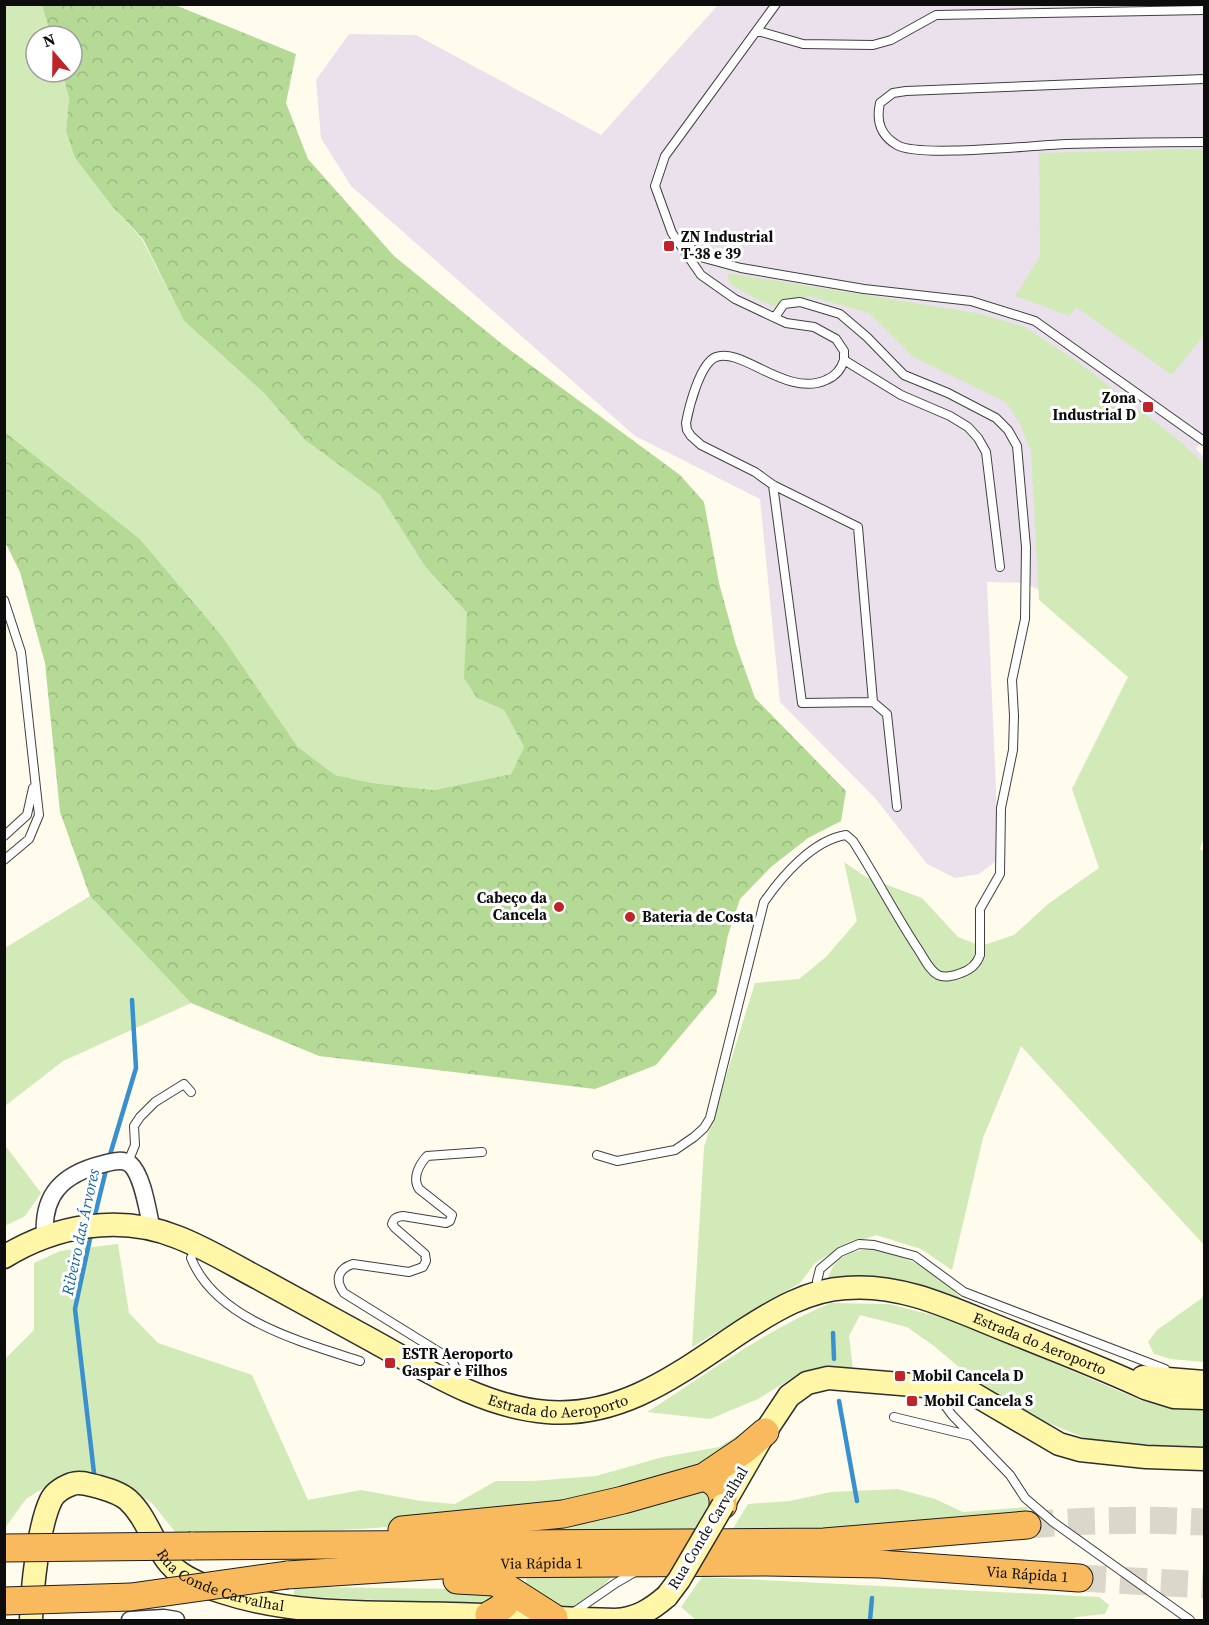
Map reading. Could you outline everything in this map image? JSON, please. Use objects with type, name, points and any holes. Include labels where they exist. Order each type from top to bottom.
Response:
[{"type":"highway","points":[[274,1546],[355,1535],[563,1514],[704,1477],[744,1450],[765,1432]]},
{"type":"highway","points":[[704,1477],[712,1480],[721,1488],[724,1494],[723,1505]]},
{"type":"highway","name":"Via Rápida 1","points":[[4,1548],[824,1542],[1027,1526]]},
{"type":"highway","name":"Via Rápida 1","points":[[4,1601],[131,1597],[294,1575],[457,1564],[879,1564],[1079,1578]]},
{"type":"highway","points":[[294,1575],[494,1582],[559,1618]]},
{"type":"highway","points":[[489,1615],[508,1600],[507,1588]]},
{"type":"main road","name":"Estrada do Aeroporto","points":[[4,1257],[25,1244],[81,1226],[125,1226],[175,1236],[449,1382],[485,1399],[520,1408],[567,1412],[602,1408],[653,1390],[778,1308],[820,1292],[846,1287],[884,1288],[926,1298],[1145,1388],[1174,1397],[1204,1398]]},
{"type":"main road","name":"Estrada do Aeroporto","points":[[1115,1374],[1201,1377]]},
{"type":"main road","name":"Rua Conde Carvalhal","points":[[31,1620],[34,1583],[43,1529],[52,1499],[59,1490],[75,1483],[110,1491],[128,1500],[139,1513],[170,1564],[189,1578],[221,1592],[251,1600],[298,1608],[360,1612],[621,1620],[646,1612],[667,1596],[679,1580],[765,1432],[789,1396],[798,1388],[816,1380],[843,1379],[937,1386],[972,1393],[1059,1444],[1080,1450],[1204,1459]]},
{"type":"street","points":[[51,1234],[45,1211],[58,1187],[83,1170],[98,1165],[122,1162],[138,1175],[152,1230]]},
{"type":"street","points":[[130,1620],[164,1618],[176,1620]]},
{"type":"lane","points":[[776,4],[665,156],[655,186],[672,233],[701,275],[735,299],[786,323],[814,327],[836,339],[844,351],[844,360],[836,374],[817,384],[794,383],[726,356],[716,357],[703,370],[687,416],[687,430],[701,446],[858,527],[873,702]]},
{"type":"lane","points":[[758,31],[803,44],[873,45],[891,40],[936,15],[1204,10]]},
{"type":"lane","points":[[1204,79],[906,91],[893,93],[880,103],[877,116],[884,135],[898,146],[931,151],[1065,144],[1204,142]]},
{"type":"lane","points":[[672,233],[704,258],[741,268],[864,289],[971,302],[1035,321],[1204,441]]},
{"type":"lane","points":[[597,1155],[616,1161],[675,1149],[704,1128],[710,1118],[764,902],[777,882],[823,843],[833,837],[846,835],[853,841],[924,958],[936,974],[943,977],[960,974],[978,960],[980,955],[980,909],[1000,874],[1001,808],[1013,750],[1012,680],[1025,619],[1026,547],[1019,460],[1014,438],[996,418],[948,393],[904,375],[867,337],[840,314],[800,302],[784,304],[775,317]]},
{"type":"lane","points":[[844,360],[901,395],[950,416],[968,427],[978,438],[987,452],[1000,567]]},
{"type":"lane","points":[[773,485],[802,703],[873,702],[887,714],[897,807]]},
{"type":"lane","points":[[4,600],[21,652],[39,815],[29,839],[4,860]]},
{"type":"lane","points":[[4,836],[27,814],[35,782]]},
{"type":"lane","points":[[122,1162],[135,1145],[134,1126],[140,1117],[155,1102],[184,1084],[191,1092]]},
{"type":"lane","points":[[449,1382],[456,1369],[452,1360],[344,1293],[337,1278],[346,1266],[352,1264],[409,1272],[423,1267],[426,1261],[425,1254],[395,1228],[392,1224],[393,1219],[403,1216],[446,1223],[450,1221],[452,1215],[419,1189],[415,1183],[415,1177],[427,1156],[482,1152]]},
{"type":"lane","points":[[820,1292],[817,1281],[820,1269],[840,1252],[859,1244],[874,1245],[915,1256],[964,1292],[1162,1369],[1201,1377]]},
{"type":"lane","points":[[197,1246],[191,1258],[194,1265],[207,1287],[232,1308],[293,1339],[360,1361]]},
{"type":"lane","points":[[937,1386],[941,1401],[1010,1475],[1025,1498],[1053,1522],[1190,1620]]},
{"type":"lane","points":[[894,1417],[972,1436]]},
{"type":"lane","points":[[559,1618],[587,1604],[630,1574],[657,1563]]},
{"type":"shaded area","points":[[718,5],[1204,5],[1204,438],[1196,449],[1204,457],[1204,743],[1171,665],[1026,583],[987,582],[999,859],[979,874],[955,878],[927,864],[875,798],[780,702],[760,499],[635,436],[351,186],[321,138],[316,80],[349,34],[416,35],[601,135]]},
{"type":"green space","points":[[4,5],[42,5],[48,24],[24,24],[24,84],[65,84],[69,98],[66,131],[75,158],[111,205],[142,239],[184,321],[264,393],[305,440],[380,495],[424,565],[467,613],[477,698],[504,710],[524,747],[511,774],[434,790],[372,783],[335,775],[297,746],[222,636],[140,539],[5,432]]},
{"type":"green space","points":[[42,5],[175,5],[296,54],[286,103],[308,159],[394,256],[502,344],[680,475],[704,502],[719,583],[736,645],[755,698],[846,791],[841,821],[808,838],[771,867],[740,899],[728,935],[716,994],[656,1065],[595,1089],[319,1056],[191,1003],[90,896],[60,812],[45,663],[20,572],[5,542],[5,432],[140,539],[222,636],[297,746],[335,775],[372,783],[434,790],[511,774],[524,747],[504,710],[477,698],[464,678],[467,613],[424,565],[380,495],[305,440],[264,393],[184,321],[143,239],[111,205],[75,158],[66,131],[69,98],[65,84],[84,84],[84,24],[48,24]]},
{"type":"green space","points":[[1204,149],[1204,335],[1172,375],[1076,307],[1069,316],[1015,296],[1040,256],[1039,153]]},
{"type":"green space","points":[[727,273],[976,313],[1025,327],[1078,362],[1181,442],[1204,464],[1204,837],[1200,849],[1204,851],[1204,1245],[1021,1046],[983,1138],[952,1270],[921,1249],[876,1235],[838,1249],[815,1263],[800,1283],[692,1347],[704,1147],[755,983],[799,979],[826,957],[857,921],[844,862],[866,877],[922,898],[958,937],[981,946],[1014,935],[1048,904],[1099,868],[1072,789],[1128,677],[1039,600],[1031,451],[1020,424],[1006,402],[913,357],[869,313],[809,296],[782,309],[758,300],[730,284]]},
{"type":"green space","points":[[90,896],[191,1003],[63,1061],[5,1106],[5,948]]},
{"type":"green space","points":[[5,1145],[41,1193],[25,1216],[5,1226]]},
{"type":"green space","points":[[118,1244],[129,1313],[158,1343],[252,1375],[308,1500],[361,1490],[421,1501],[455,1504],[496,1481],[596,1476],[663,1457],[719,1447],[771,1415],[697,1467],[553,1509],[376,1528],[219,1537],[175,1532],[152,1503],[121,1484],[53,1482],[26,1499],[5,1528],[5,1359],[34,1330],[34,1263],[60,1251]]},
{"type":"green space","points":[[872,1249],[898,1256],[922,1267],[944,1282],[963,1301],[902,1280],[878,1276],[828,1278],[835,1264],[844,1256]]},
{"type":"green space","points":[[1204,1293],[1204,1362],[1171,1359],[1154,1354],[1148,1342],[1157,1330],[1202,1298]]},
{"type":"green space","points":[[831,1303],[889,1304],[956,1321],[1142,1401],[1204,1407],[1204,1449],[1090,1440],[1048,1423],[978,1383],[934,1346],[907,1327],[860,1315],[849,1336],[853,1370],[828,1366],[797,1375],[758,1399],[710,1419],[647,1412],[760,1339]]},
{"type":"green space","points":[[705,1487],[712,1500],[693,1531],[483,1531]]},
{"type":"green space","points":[[898,1489],[935,1499],[963,1512],[1027,1507],[1026,1519],[729,1535],[748,1504],[790,1501],[831,1492]]},
{"type":"green space","points":[[527,1576],[613,1576],[581,1605],[565,1610],[553,1607],[525,1587]]},
{"type":"green space","points":[[702,1577],[1099,1597],[1109,1605],[1105,1614],[1077,1617],[1071,1620],[696,1620],[681,1607]]},
{"type":"green space","points":[[294,1588],[459,1589],[494,1593],[494,1603],[476,1605],[294,1596]]},
{"type":"waterway","name":"Ribeiro das Árvores","points":[[109,1158],[136,1068],[132,1000]]},
{"type":"waterway","name":"Ribeiro das Árvores","points":[[94,1219],[107,1166]]},
{"type":"waterway","name":"Ribeiro das Árvores","points":[[91,1234],[75,1309],[94,1473]]},
{"type":"waterway","points":[[833,1333],[834,1359]]},
{"type":"waterway","points":[[839,1401],[857,1501]]},
{"type":"waterway","points":[[870,1620],[872,1598]]},
{"type":"tunnel","points":[[1027,1525],[1116,1520],[1204,1522]]},
{"type":"tunnel","points":[[1079,1578],[1204,1585]]},
{"type":"place","name":"ZN Industrial T-38 e 39","points":[[669,246]]},
{"type":"place","name":"Zona Industrial D","points":[[1148,407]]},
{"type":"place","name":"Cabeço da Cancela","points":[[559,907]]},
{"type":"place","name":"Bateria de Costa","points":[[630,917]]},
{"type":"place","name":"ESTR Aeroporto Gaspar e Filhos","points":[[390,1363]]},
{"type":"place","name":"Mobil Cancela D","points":[[900,1376]]},
{"type":"place","name":"Mobil Cancela S","points":[[912,1401]]}]
